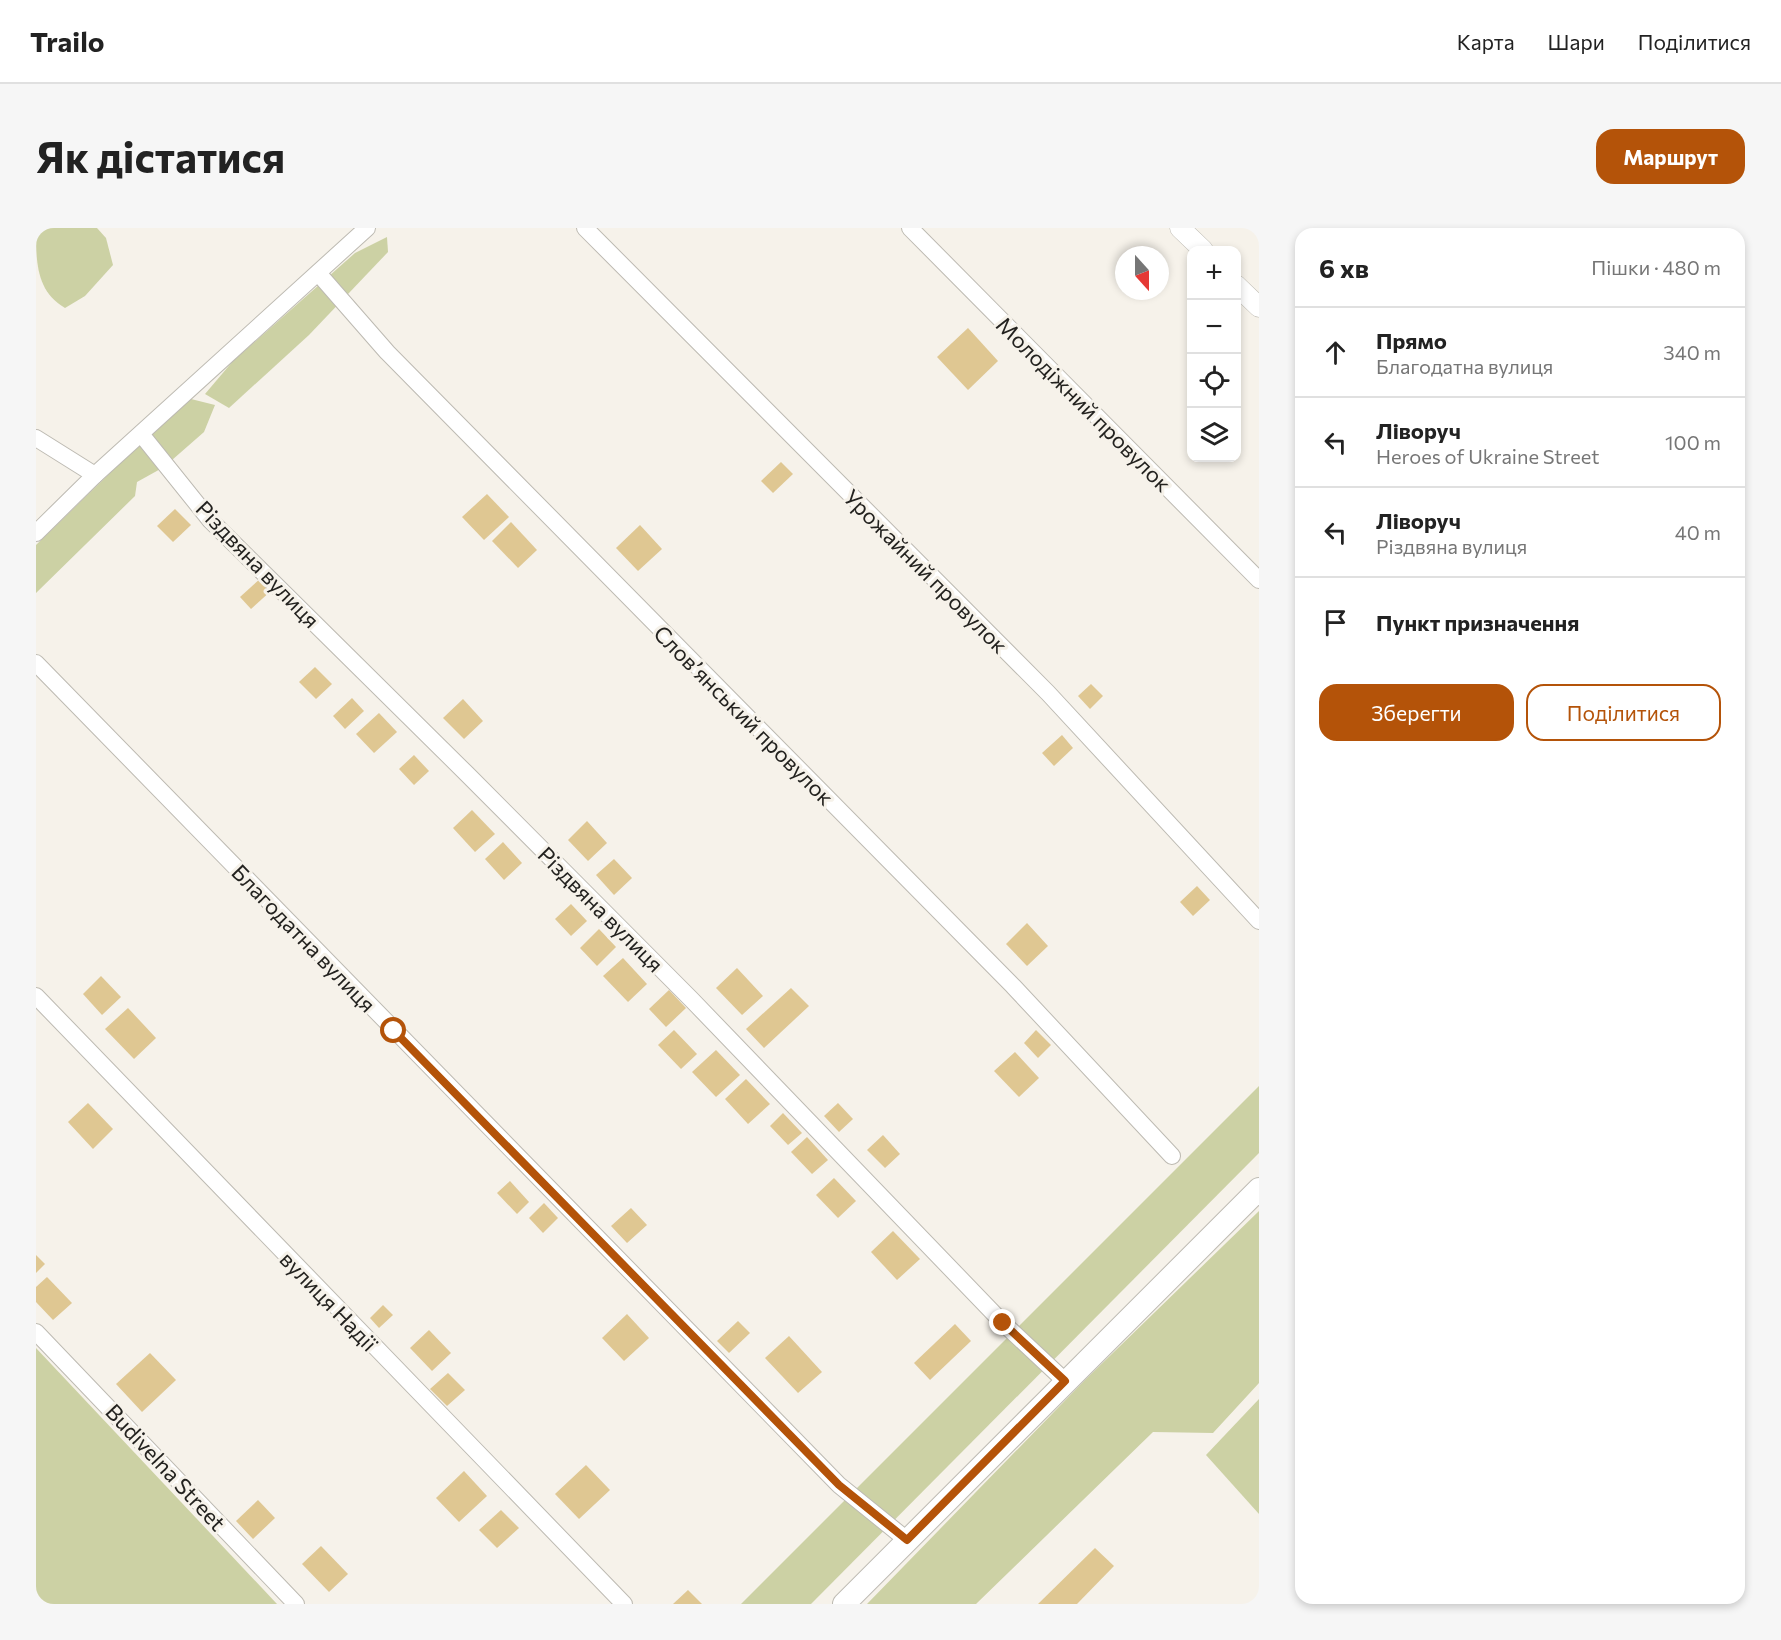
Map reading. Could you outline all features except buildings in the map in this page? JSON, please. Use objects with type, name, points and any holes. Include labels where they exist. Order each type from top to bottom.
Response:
[{"type":"main road","points":[[844,1604],[1259,1189]]},
{"type":"street","points":[[36,533],[95,475],[367,228]]},
{"type":"street","name":"Урожайний провулок","points":[[585,228],[1048,693],[1258,918]]},
{"type":"street","name":"Молодіжний провулок","points":[[910,228],[1259,580]]},
{"type":"street","points":[[1180,228],[1199,246]]},
{"type":"street","name":"Словʼянський провулок","points":[[318,273],[387,351],[1013,986],[1172,1156]]},
{"type":"street","points":[[1241,290],[1259,307]]},
{"type":"street","name":"Різдвяна вулиця","points":[[141,434],[210,520],[616,924],[1003,1323],[1065,1381]]},
{"type":"street","points":[[36,438],[95,475]]},
{"type":"street","name":"Благодатна вулиця","points":[[36,663],[839,1485],[907,1540]]},
{"type":"street","name":"вулиця Надії","points":[[36,996],[624,1604]]},
{"type":"street","name":"Budivelna Street","points":[[36,1332],[296,1604]]},
{"type":"green space","points":[[36,228],[97,228],[106,238],[113,265],[85,296],[65,308],[55,301],[43,284],[36,252]]},
{"type":"green space","points":[[387,237],[388,252],[309,335],[229,408],[205,394],[233,361],[355,253]]},
{"type":"green space","points":[[187,398],[215,405],[204,432],[164,467],[137,482],[135,496],[36,593],[36,545]]},
{"type":"green space","points":[[1259,1086],[1259,1153],[811,1604],[741,1604]]},
{"type":"green space","points":[[1259,1211],[1259,1383],[1213,1433],[1153,1432],[976,1604],[867,1604],[1084,1381]]},
{"type":"green space","points":[[36,1348],[277,1604],[36,1604]]},
{"type":"green space","points":[[1259,1399],[1259,1514],[1206,1455]]},
{"type":"route","points":[[394,1031],[839,1485],[907,1540],[1065,1381],[1003,1323]]}]
